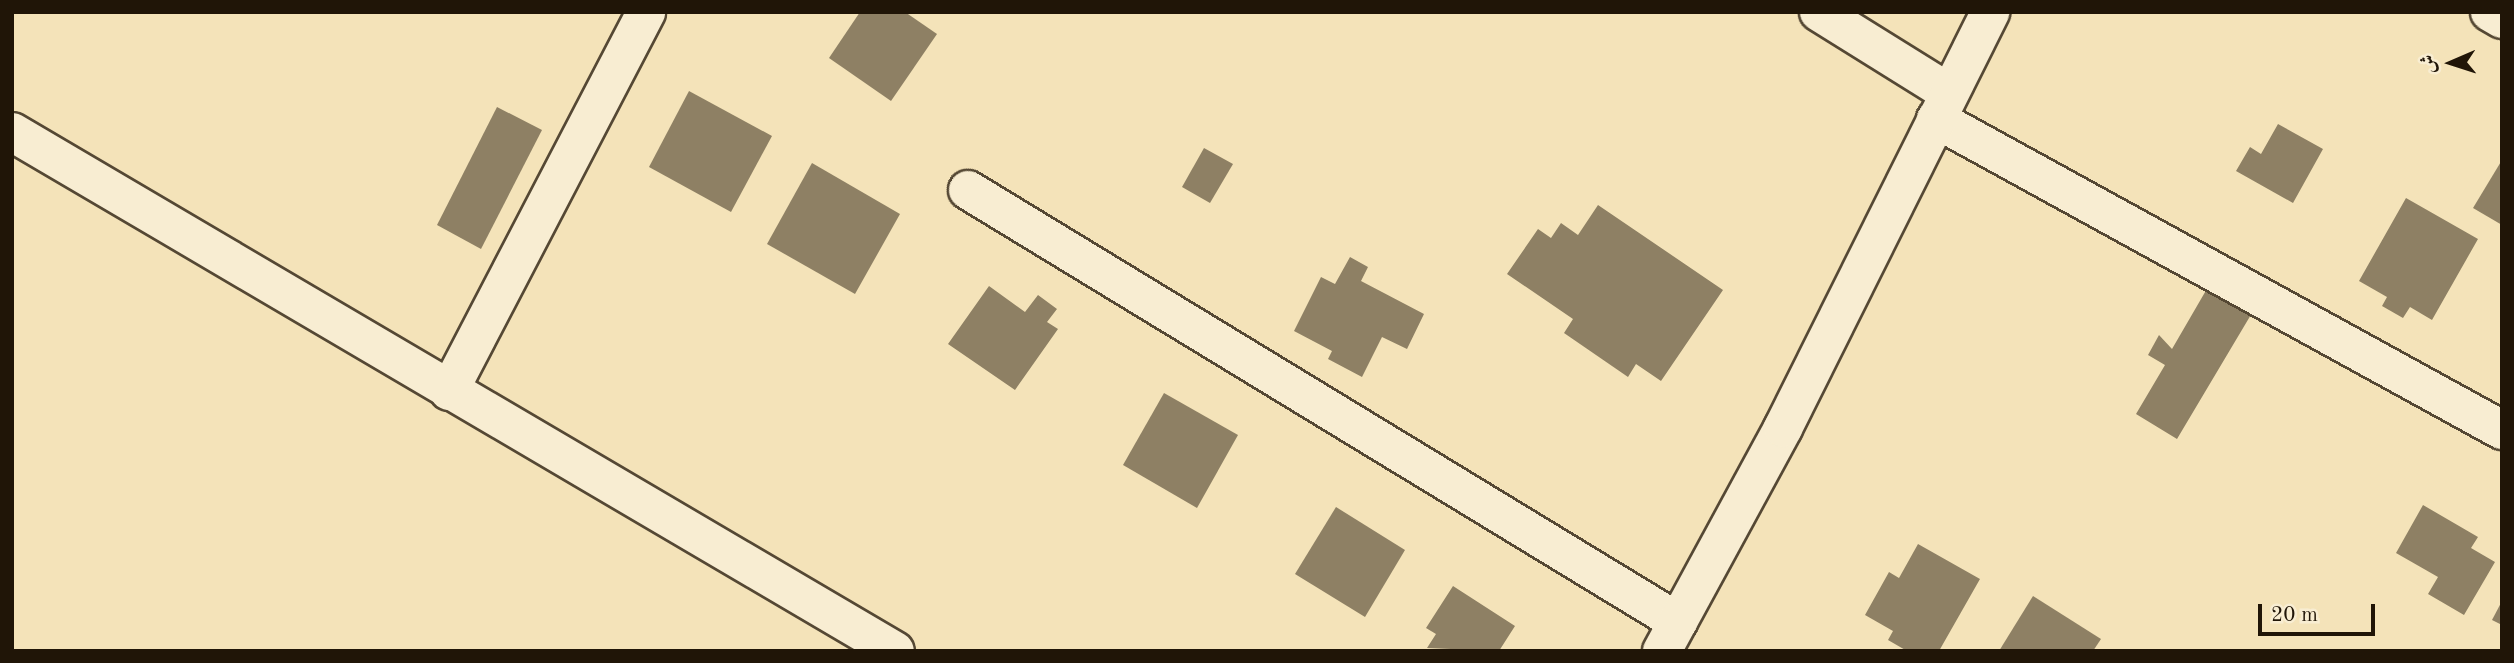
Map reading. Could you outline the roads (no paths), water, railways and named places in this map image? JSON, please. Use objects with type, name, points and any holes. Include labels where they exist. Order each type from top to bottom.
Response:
[{"type":"street","points":[[449,391],[646,12]]},
{"type":"street","points":[[1819,12],[1943,106],[2502,430]]},
{"type":"street","points":[[968,190],[1670,637],[1783,428],[1990,12]]},
{"type":"street","points":[[2490,12],[2502,19]]},
{"type":"street","points":[[12,132],[895,651]]}]
